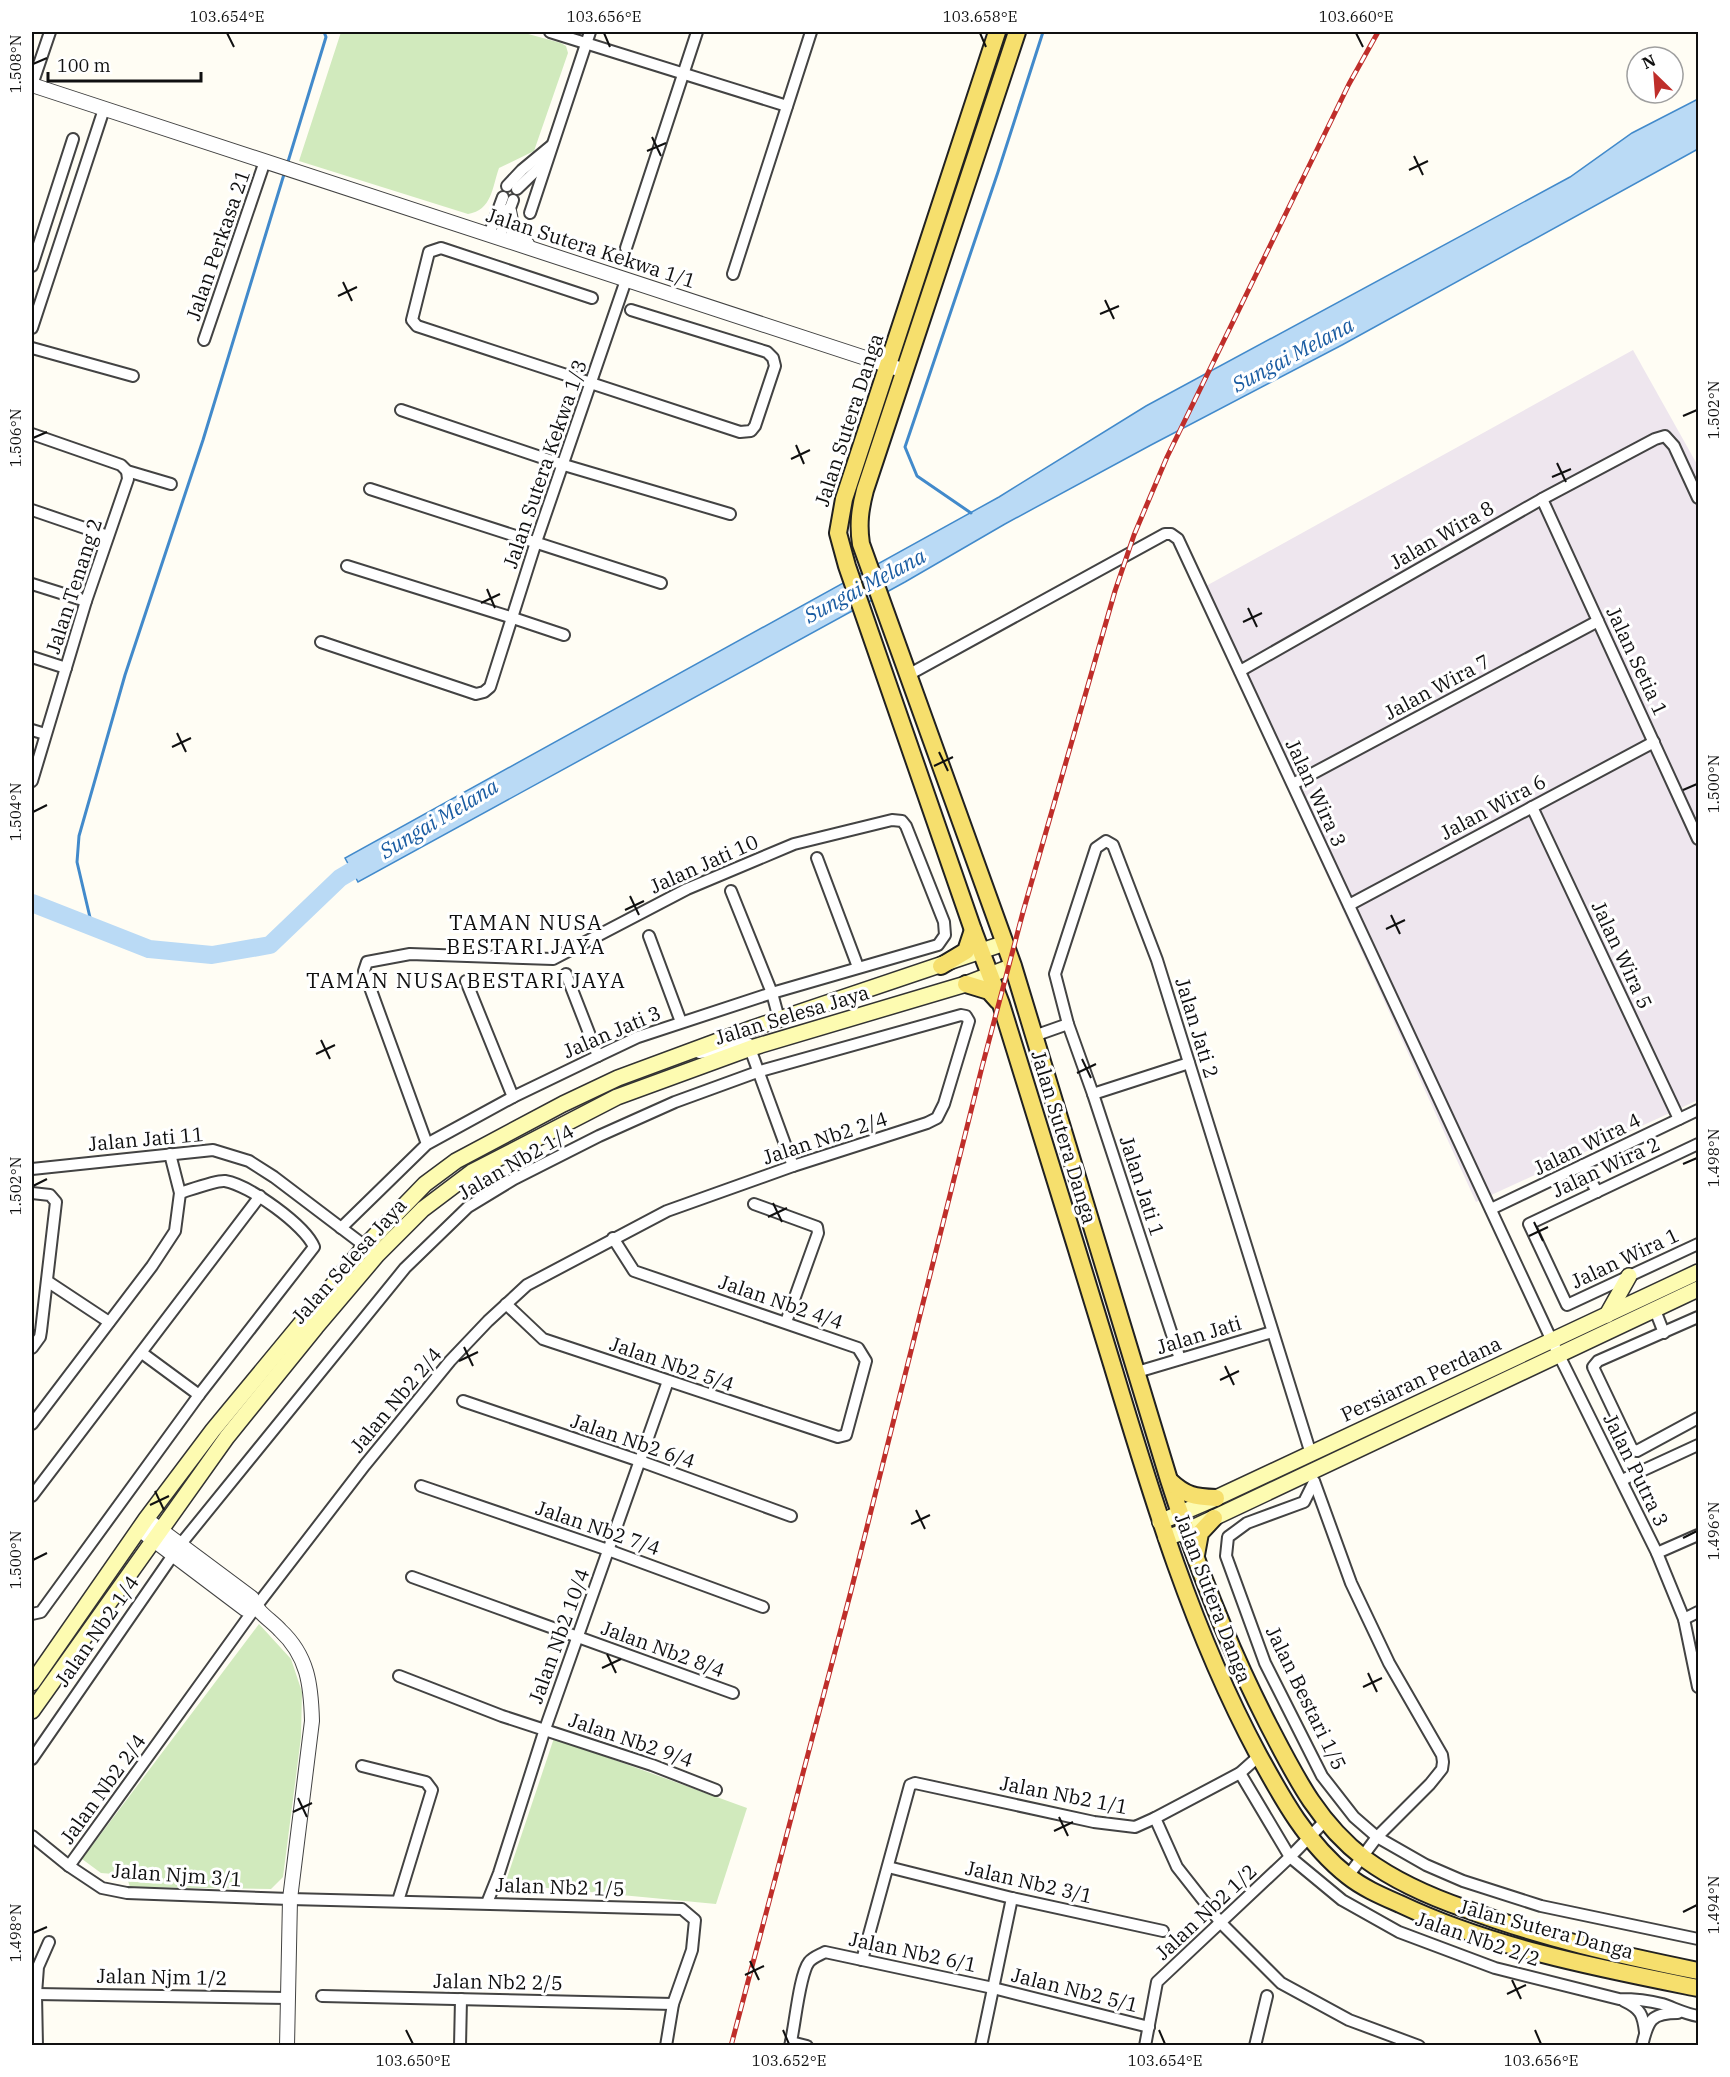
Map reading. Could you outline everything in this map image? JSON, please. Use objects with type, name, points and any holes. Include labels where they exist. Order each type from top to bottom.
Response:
[{"type":"main road","name":"Jalan Sutera Danga","points":[[997,32],[844,499],[838,533],[866,623],[1001,1004],[1166,1539],[1206,1645],[1229,1697],[1279,1792],[1310,1838],[1348,1876],[1374,1892],[1427,1917],[1491,1939],[1564,1959],[1698,1988]]},
{"type":"main road","name":"Jalan Sutera Danga","points":[[1017,32],[865,490],[859,517],[861,544],[1013,966],[1195,1559],[1248,1686],[1296,1780],[1325,1821],[1361,1856],[1409,1885],[1440,1900],[1497,1921],[1568,1942],[1698,1971]]},
{"type":"main road","points":[[941,966],[966,951],[973,930]]},
{"type":"main road","name":"Jalan Selesa Jaya","points":[[32,1711],[227,1437],[371,1250],[425,1184],[456,1161],[563,1104],[618,1078],[779,1019],[1005,943]]},
{"type":"main road","name":"Jalan Selesa Jaya","points":[[32,1683],[142,1524],[213,1431],[371,1250],[472,1172],[617,1097],[751,1048],[966,984],[1013,966]]},
{"type":"main road","points":[[966,984],[989,991],[1001,1004]]},
{"type":"main road","name":"Persiaran Perdana","points":[[1160,1522],[1311,1454],[1698,1272]]},
{"type":"main road","points":[[1607,1315],[1629,1276]]},
{"type":"main road","name":"Persiaran Perdana","points":[[1166,1539],[1313,1477],[1698,1289]]},
{"type":"main road","points":[[1169,1480],[1182,1492],[1197,1497],[1216,1498]]},
{"type":"main road","points":[[1195,1559],[1200,1533],[1214,1518]]},
{"type":"street","points":[[32,85],[50,32]]},
{"type":"street","points":[[550,32],[786,106]]},
{"type":"street","points":[[530,213],[590,32]]},
{"type":"street","points":[[626,248],[697,32]]},
{"type":"street","points":[[733,274],[811,32]]},
{"type":"street","name":"Jalan Sutera Kekwa 1/1","points":[[32,85],[905,371]]},
{"type":"street","points":[[32,328],[36,298],[104,109]]},
{"type":"street","points":[[32,266],[73,139]]},
{"type":"street","points":[[494,236],[522,170],[552,145]]},
{"type":"street","points":[[510,197],[547,160]]},
{"type":"street","name":"Jalan Perkasa 21","points":[[204,340],[265,161]]},
{"type":"street","points":[[510,197],[514,235],[536,250]]},
{"type":"street","points":[[592,297],[441,248],[429,252],[412,312],[412,320],[417,326],[740,432],[751,431],[755,426],[775,366],[773,358],[767,352],[631,310]]},
{"type":"street","name":"Jalan Sutera Kekwa 1/3","points":[[321,642],[476,694],[490,687],[536,542],[626,279]]},
{"type":"street","points":[[32,348],[133,376]]},
{"type":"street","points":[[402,410],[564,465],[730,514]]},
{"type":"street","points":[[32,434],[121,465],[127,471],[171,484]]},
{"type":"street","name":"Jalan Wira 8","points":[[1240,671],[1542,499],[1655,439],[1665,436],[1674,446],[1698,498]]},
{"type":"street","name":"Jalan Tenang 2","points":[[32,781],[86,601],[128,479],[127,471]]},
{"type":"street","points":[[370,489],[661,583]]},
{"type":"street","name":"Jalan Setia 1","points":[[1542,499],[1698,839]]},
{"type":"street","points":[[32,510],[108,536]]},
{"type":"street","name":"Jalan Wira 3","points":[[908,675],[1165,534],[1175,536],[1180,542],[1552,1341]]},
{"type":"street","points":[[346,566],[564,635]]},
{"type":"street","points":[[32,584],[86,601]]},
{"type":"street","name":"Jalan Wira 7","points":[[1293,784],[1598,621]]},
{"type":"street","points":[[32,657],[66,668]]},
{"type":"street","points":[[32,730],[45,734]]},
{"type":"street","name":"Jalan Wira 6","points":[[1349,905],[1654,742]]},
{"type":"street","name":"Jalan Wira 5","points":[[1532,807],[1679,1119]]},
{"type":"street","name":"Jalan Jati 10","points":[[427,1144],[364,971],[367,962],[410,954],[553,959],[687,889],[794,844],[892,820],[902,821],[906,826],[944,922],[945,935],[938,945]]},
{"type":"street","name":"Jalan Jati 2","points":[[1068,1024],[1055,974],[1096,848],[1106,841],[1113,845],[1157,960],[1311,1454]]},
{"type":"street","points":[[817,858],[858,967]]},
{"type":"street","points":[[731,891],[772,993],[779,1019]]},
{"type":"street","points":[[648,936],[681,1022]]},
{"type":"street","name":"Jalan Jati 3","points":[[341,1228],[427,1144],[513,1097],[638,1037],[772,993],[938,945]]},
{"type":"street","points":[[566,974],[598,1056]]},
{"type":"street","points":[[466,981],[513,1097]]},
{"type":"street","name":"Jalan Nb2 1/4","points":[[32,1759],[177,1550],[405,1268],[468,1207],[514,1179],[599,1136],[675,1102],[760,1071],[961,1015],[966,1016],[969,1021],[944,1104],[937,1118]]},
{"type":"street","points":[[1034,1036],[1068,1024]]},
{"type":"street","name":"Jalan Jati 1","points":[[1068,1024],[1180,1359]]},
{"type":"street","points":[[683,1054],[709,1052],[744,1042],[748,1043],[793,1166]]},
{"type":"street","points":[[1093,1094],[1189,1063]]},
{"type":"street","name":"Jalan Wira 4","points":[[1491,1209],[1698,1110]]},
{"type":"street","name":"Jalan Nb2 2/4","points":[[32,1836],[69,1866],[255,1608],[364,1465],[450,1361],[527,1285],[667,1211],[937,1118]]},
{"type":"street","name":"Jalan Wira 2","points":[[1567,1305],[1529,1224],[1698,1144]]},
{"type":"street","name":"Jalan Jati 11","points":[[32,1169],[213,1150],[249,1161],[274,1177],[371,1250]]},
{"type":"street","points":[[32,1424],[152,1266],[175,1231],[180,1193],[170,1154]]},
{"type":"street","points":[[1583,1166],[1597,1192]]},
{"type":"street","points":[[32,1614],[41,1612],[199,1395],[314,1247],[310,1238],[290,1219],[260,1196],[224,1181],[180,1193]]},
{"type":"street","points":[[32,1193],[51,1195],[56,1202],[41,1330],[32,1348]]},
{"type":"street","points":[[32,1496],[260,1196]]},
{"type":"street","points":[[754,1204],[817,1227],[818,1233],[786,1322]]},
{"type":"street","name":"Jalan Nb2 4/4","points":[[613,1238],[634,1271],[858,1348],[866,1361],[847,1432],[844,1436],[837,1437]]},
{"type":"street","name":"Jalan Wira 1","points":[[1567,1305],[1698,1244]]},
{"type":"street","points":[[47,1281],[109,1322]]},
{"type":"street","name":"Jalan Nb2 5/4","points":[[506,1304],[543,1339],[837,1437]]},
{"type":"street","points":[[1655,1310],[1664,1333]]},
{"type":"street","points":[[1698,1317],[1598,1361],[1593,1367],[1632,1449],[1637,1451],[1698,1418]]},
{"type":"street","name":"Jalan Jati","points":[[1137,1372],[1272,1332]]},
{"type":"street","name":"Jalan Putra 3","points":[[1552,1341],[1657,1553],[1684,1619],[1698,1687]]},
{"type":"street","points":[[142,1353],[199,1395]]},
{"type":"street","name":"Jalan Nb2 10/4","points":[[487,1903],[499,1873],[545,1729],[668,1382]]},
{"type":"street","name":"Jalan Nb2 6/4","points":[[463,1401],[640,1461],[791,1516]]},
{"type":"street","points":[[1622,1480],[1698,1445]]},
{"type":"street","points":[[1313,1477],[1304,1502],[1325,1514]]},
{"type":"street","points":[[1313,1477],[1360,1604],[1389,1664],[1442,1755],[1443,1762],[1442,1769],[1430,1784],[1377,1837],[1348,1876]]},
{"type":"street","name":"Jalan Nb2 7/4","points":[[421,1486],[763,1606]]},
{"type":"street","name":"Jalan Bestari 1/5","points":[[1304,1502],[1247,1523],[1228,1537],[1226,1556],[1264,1663],[1322,1776],[1354,1817],[1377,1837],[1426,1865],[1474,1885],[1540,1906],[1698,1939]]},
{"type":"street","points":[[142,1524],[177,1550],[245,1609],[255,1608],[282,1631],[298,1652],[307,1670],[311,1696],[310,1746],[290,1899],[287,2046]]},
{"type":"street","points":[[1657,1553],[1698,1535]]},
{"type":"street","name":"Jalan Nb2 8/4","points":[[412,1577],[733,1693]]},
{"type":"street","points":[[1684,1619],[1698,1612]]},
{"type":"street","name":"Jalan Nb2 9/4","points":[[399,1676],[502,1716],[652,1765],[716,1790]]},
{"type":"street","name":"Jalan Nb2 1/1","points":[[888,1867],[908,1790],[910,1785],[915,1783],[1094,1822],[1135,1827],[1240,1773],[1260,1756]]},
{"type":"street","points":[[362,1766],[426,1782],[432,1790],[399,1901]]},
{"type":"street","name":"Jalan Nb2 2/2","points":[[1240,1773],[1290,1857],[1342,1900],[1399,1932],[1495,1968],[1618,1999],[1637,1999],[1655,2003],[1698,2016]]},
{"type":"street","points":[[1155,1818],[1177,1867],[1221,1923],[1281,1983],[1349,2020],[1419,2046]]},
{"type":"street","name":"Jalan Nb2 1/2","points":[[1145,2046],[1157,1982],[1310,1838],[1325,1821]]},
{"type":"street","name":"Jalan Njm 3/1","points":[[69,1866],[102,1888],[127,1893],[290,1899]]},
{"type":"street","points":[[862,1960],[888,1867]]},
{"type":"street","name":"Jalan Nb2 3/1","points":[[888,1867],[1012,1898],[1163,1931]]},
{"type":"street","points":[[981,2046],[1012,1898]]},
{"type":"street","name":"Jalan Nb2 1/5","points":[[290,1899],[682,1909],[695,1920],[692,1950],[673,2004],[666,2046]]},
{"type":"street","points":[[38,2046],[36,1994],[38,1967],[49,1942]]},
{"type":"street","name":"Jalan Nb2 6/1","points":[[791,2044],[799,1995],[808,1963],[825,1952],[993,1988]]},
{"type":"street","name":"Jalan Nb2 5/1","points":[[993,1988],[1149,2027]]},
{"type":"street","name":"Jalan Njm 1/2","points":[[36,1994],[288,1998]]},
{"type":"street","name":"Jalan Nb2 2/5","points":[[322,1996],[673,2004]]},
{"type":"street","points":[[1256,2046],[1268,1996]]},
{"type":"street","points":[[460,2046],[461,1999]]},
{"type":"street","points":[[1618,1999],[1636,2007],[1643,2014],[1645,2033]]},
{"type":"street","points":[[1642,2046],[1645,2033],[1654,2017],[1662,2013],[1684,2013]]},
{"type":"street","points":[[791,2044],[807,2046]]},
{"type":"shaded area","points":[[1633,350],[1698,466],[1698,1100],[1476,1202],[1197,591]]},
{"type":"green space","points":[[341,32],[521,32],[561,43],[566,46],[568,53],[534,151],[499,168],[487,203],[476,212],[468,214],[299,161]]},
{"type":"green space","points":[[259,1624],[291,1659],[302,1692],[301,1737],[283,1877],[271,1889],[130,1887],[126,1875],[101,1873],[82,1859]]},
{"type":"green space","points":[[554,1738],[747,1808],[716,1904],[505,1884]]},
{"type":"water","points":[[1698,99],[1698,149],[1342,345],[1005,524],[905,582],[358,882],[345,858],[999,497],[1146,406],[1570,177],[1632,133]]},
{"type":"waterway","points":[[287,165],[326,37],[324,32]]},
{"type":"waterway","points":[[971,513],[917,476],[905,447],[1043,32]]},
{"type":"waterway","points":[[92,926],[77,862],[79,836],[125,675],[203,440],[285,171]]},
{"type":"waterway","name":"Sungai Melana","points":[[32,903],[149,949],[212,955],[270,945],[340,878],[372,859]]},
{"type":"railway","points":[[731,2046],[851,1591],[982,1067],[1023,912],[1115,591],[1134,535],[1167,457],[1349,84],[1378,32]]},
{"type":"district","name":"TAMAN NUSA BESTARI JAYA","points":[[526,935]]},
{"type":"district","name":"TAMAN NUSA BESTARI JAYA","points":[[466,981]]}]
